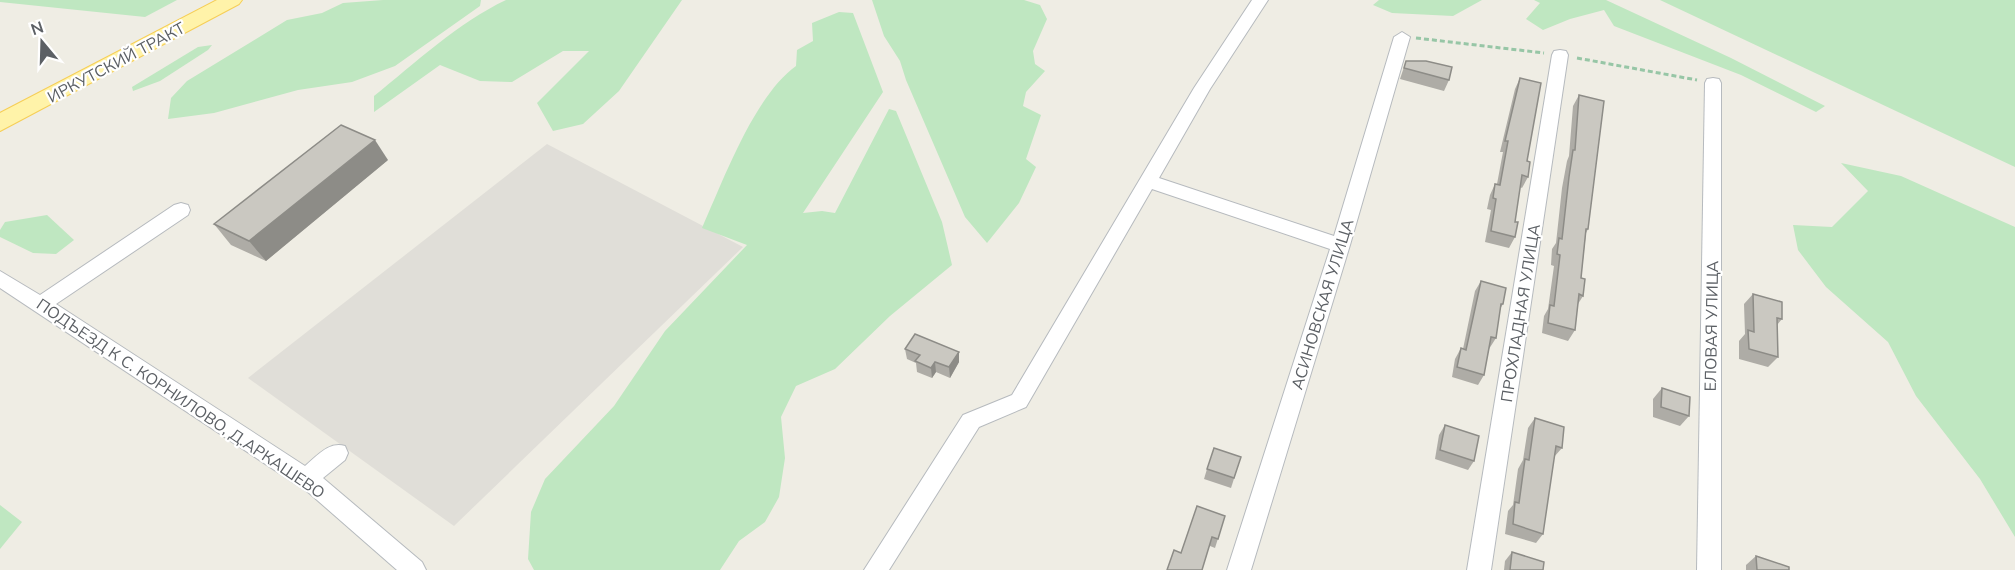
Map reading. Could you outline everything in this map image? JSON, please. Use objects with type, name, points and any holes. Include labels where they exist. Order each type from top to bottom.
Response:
[{"type":"main road","name":"ИРКУТСКИЙ ТРАКТ","points":[[0,123],[232,0]]},
{"type":"street","points":[[876,570],[971,421],[1019,401],[1202,88],[1260,0]]},
{"type":"street","name":"АСИНОВСКАЯ УЛИЦА","points":[[1239,570],[1341,245],[1402,37]]},
{"type":"street","name":"ПРОХЛАДНАЯ УЛИЦА","points":[[1479,570],[1560,56]]},
{"type":"street","name":"ЕЛОВАЯ УЛИЦА","points":[[1709,570],[1713,83]]},
{"type":"street","points":[[1148,181],[1341,245]]},
{"type":"street","points":[[40,305],[181,210]]},
{"type":"street","name":"ПОДЪЕЗД К С. КОРНИЛОВО, Д.АРКАШЕВО","points":[[0,278],[306,478],[414,570]]},
{"type":"street","points":[[306,478],[337,453]]},
{"type":"shaded area","points":[[547,144],[743,247],[454,526],[248,378]]},
{"type":"green space","points":[[0,0],[177,0],[145,17],[0,2]]},
{"type":"green space","points":[[383,0],[481,0],[480,6],[395,66],[352,82],[298,90],[214,113],[168,119],[171,98],[187,81],[287,20],[322,13],[343,3]]},
{"type":"green space","points":[[506,0],[682,0],[619,91],[583,124],[553,131],[537,103],[589,51],[563,51],[512,82],[480,81],[440,65],[374,112],[374,96],[454,32]]},
{"type":"green space","points":[[872,0],[1024,0],[1040,5],[1047,19],[1033,51],[1035,64],[1045,71],[1026,92],[1023,106],[1041,115],[1026,159],[1036,167],[1019,203],[987,243],[965,217],[900,61],[884,36]]},
{"type":"green space","points":[[1379,0],[1482,0],[1453,16],[1392,13],[1373,5]]},
{"type":"green space","points":[[1534,0],[1606,0],[1731,58],[1825,106],[1816,112],[1741,75],[1614,26],[1604,10],[1570,19],[1543,30],[1526,19],[1540,3]]},
{"type":"green space","points":[[1660,0],[2015,0],[2015,167]]},
{"type":"green space","points":[[839,12],[853,13],[883,92],[803,213],[822,211],[835,213],[889,109],[896,111],[942,222],[952,265],[890,316],[835,369],[796,386],[781,417],[785,458],[779,497],[765,522],[739,541],[720,570],[534,570],[528,559],[531,512],[545,479],[614,406],[665,331],[747,245],[702,228],[753,118],[781,80],[796,66],[797,50],[813,41],[812,23]]},
{"type":"green space","points":[[212,45],[208,50],[160,81],[133,91],[132,87],[198,47]]},
{"type":"green space","points":[[1841,163],[1901,176],[2015,227],[2015,537],[1980,479],[1916,396],[1888,342],[1826,287],[1798,250],[1793,225],[1832,227],[1868,191]]},
{"type":"green space","points":[[47,215],[74,240],[56,254],[33,253],[0,237],[0,230],[5,222]]},
{"type":"green space","points":[[0,505],[22,522],[0,549]]},
{"type":"building","points":[[1406,61],[1426,61],[1452,67],[1449,80],[1404,68]]},
{"type":"building","points":[[1520,78],[1541,83],[1527,161],[1530,162],[1528,177],[1522,175],[1515,237],[1491,231],[1496,199],[1493,198],[1495,184],[1500,185],[1508,141],[1505,141]]},
{"type":"building","points":[[1579,95],[1604,101],[1588,229],[1586,229],[1581,278],[1585,279],[1583,296],[1579,294],[1575,330],[1548,323],[1550,305],[1554,306],[1560,255],[1557,254],[1559,238],[1562,239],[1569,177],[1573,150],[1575,150]]},
{"type":"building","points":[[341,125],[375,140],[249,241],[214,224]]},
{"type":"building","points":[[1481,281],[1506,288],[1496,338],[1491,337],[1484,375],[1457,367],[1461,348],[1466,350]]},
{"type":"building","points":[[1753,294],[1782,302],[1782,319],[1777,318],[1778,357],[1749,349],[1748,330],[1754,332]]},
{"type":"building","points":[[915,334],[959,352],[949,367],[935,362],[931,368],[915,361],[920,355],[905,349]]},
{"type":"building","points":[[1662,388],[1690,397],[1689,416],[1661,407]]},
{"type":"building","points":[[1535,418],[1564,427],[1562,448],[1556,446],[1543,534],[1513,524],[1515,502],[1519,503],[1525,459],[1529,460]]},
{"type":"building","points":[[1445,425],[1479,436],[1474,461],[1440,450]]},
{"type":"building","points":[[1214,448],[1241,457],[1234,478],[1207,469]]},
{"type":"building","points":[[1197,506],[1225,516],[1218,539],[1212,537],[1202,570],[1167,570],[1174,550],[1181,553]]},
{"type":"building","points":[[1512,552],[1544,562],[1543,570],[1510,570]]},
{"type":"building","points":[[1756,556],[1789,567],[1789,570],[1757,570]]}]
